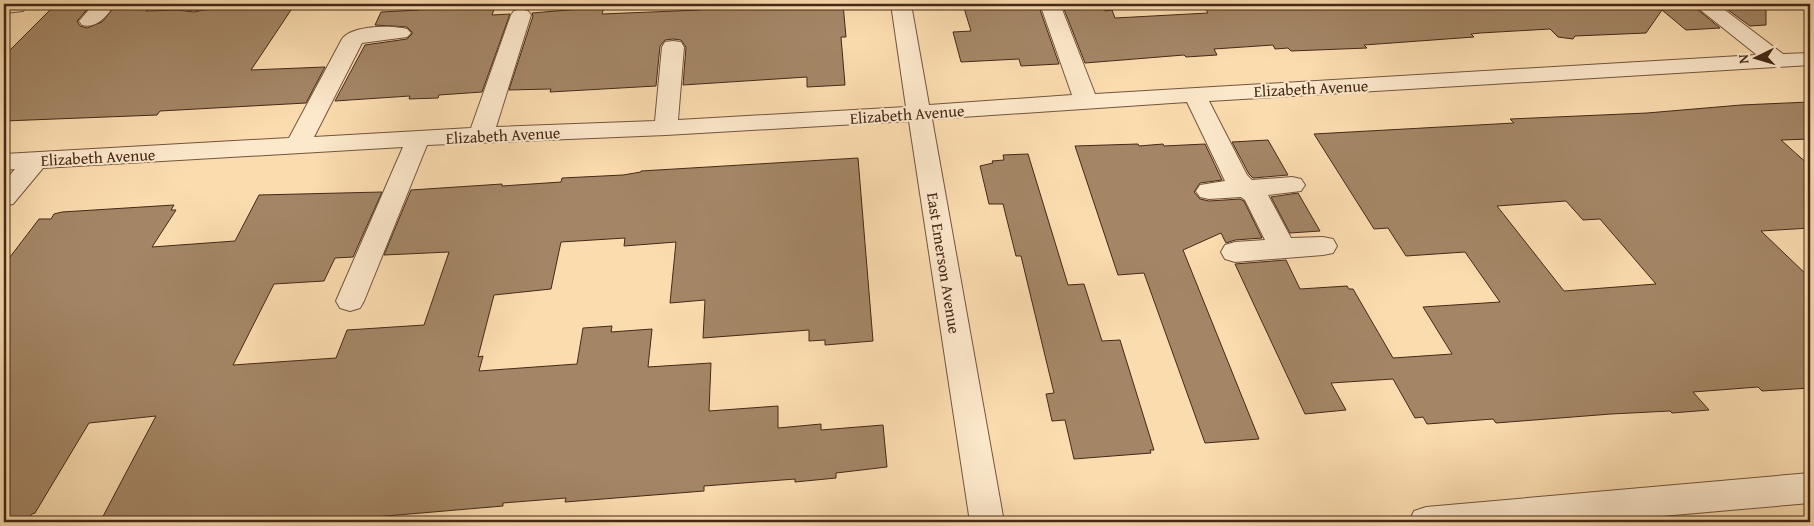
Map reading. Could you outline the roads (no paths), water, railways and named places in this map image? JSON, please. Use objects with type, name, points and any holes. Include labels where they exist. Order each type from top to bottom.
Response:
[{"type":"street","points":[[89,21],[105,4]]},
{"type":"street","points":[[184,4],[204,4]]},
{"type":"street","name":"East Emerson Avenue","points":[[901,4],[987,522]]},
{"type":"street","points":[[1050,4],[1086,101]]},
{"type":"street","points":[[1705,4],[1778,61]]},
{"type":"street","points":[[481,135],[521,15]]},
{"type":"street","points":[[297,146],[354,40],[361,35],[400,33]]},
{"type":"street","points":[[666,128],[673,47]]},
{"type":"street","name":"Elizabeth Avenue","points":[[4,162],[481,135],[666,128],[1086,101],[1810,60]]},
{"type":"street","points":[[1195,95],[1237,180],[1255,195],[1283,248]]},
{"type":"street","points":[[350,302],[418,139]]},
{"type":"street","points":[[4,198],[36,160]]},
{"type":"street","points":[[1209,191],[1292,185]]},
{"type":"street","points":[[1235,252],[1324,246]]},
{"type":"street","points":[[1426,522],[1810,488]]}]
